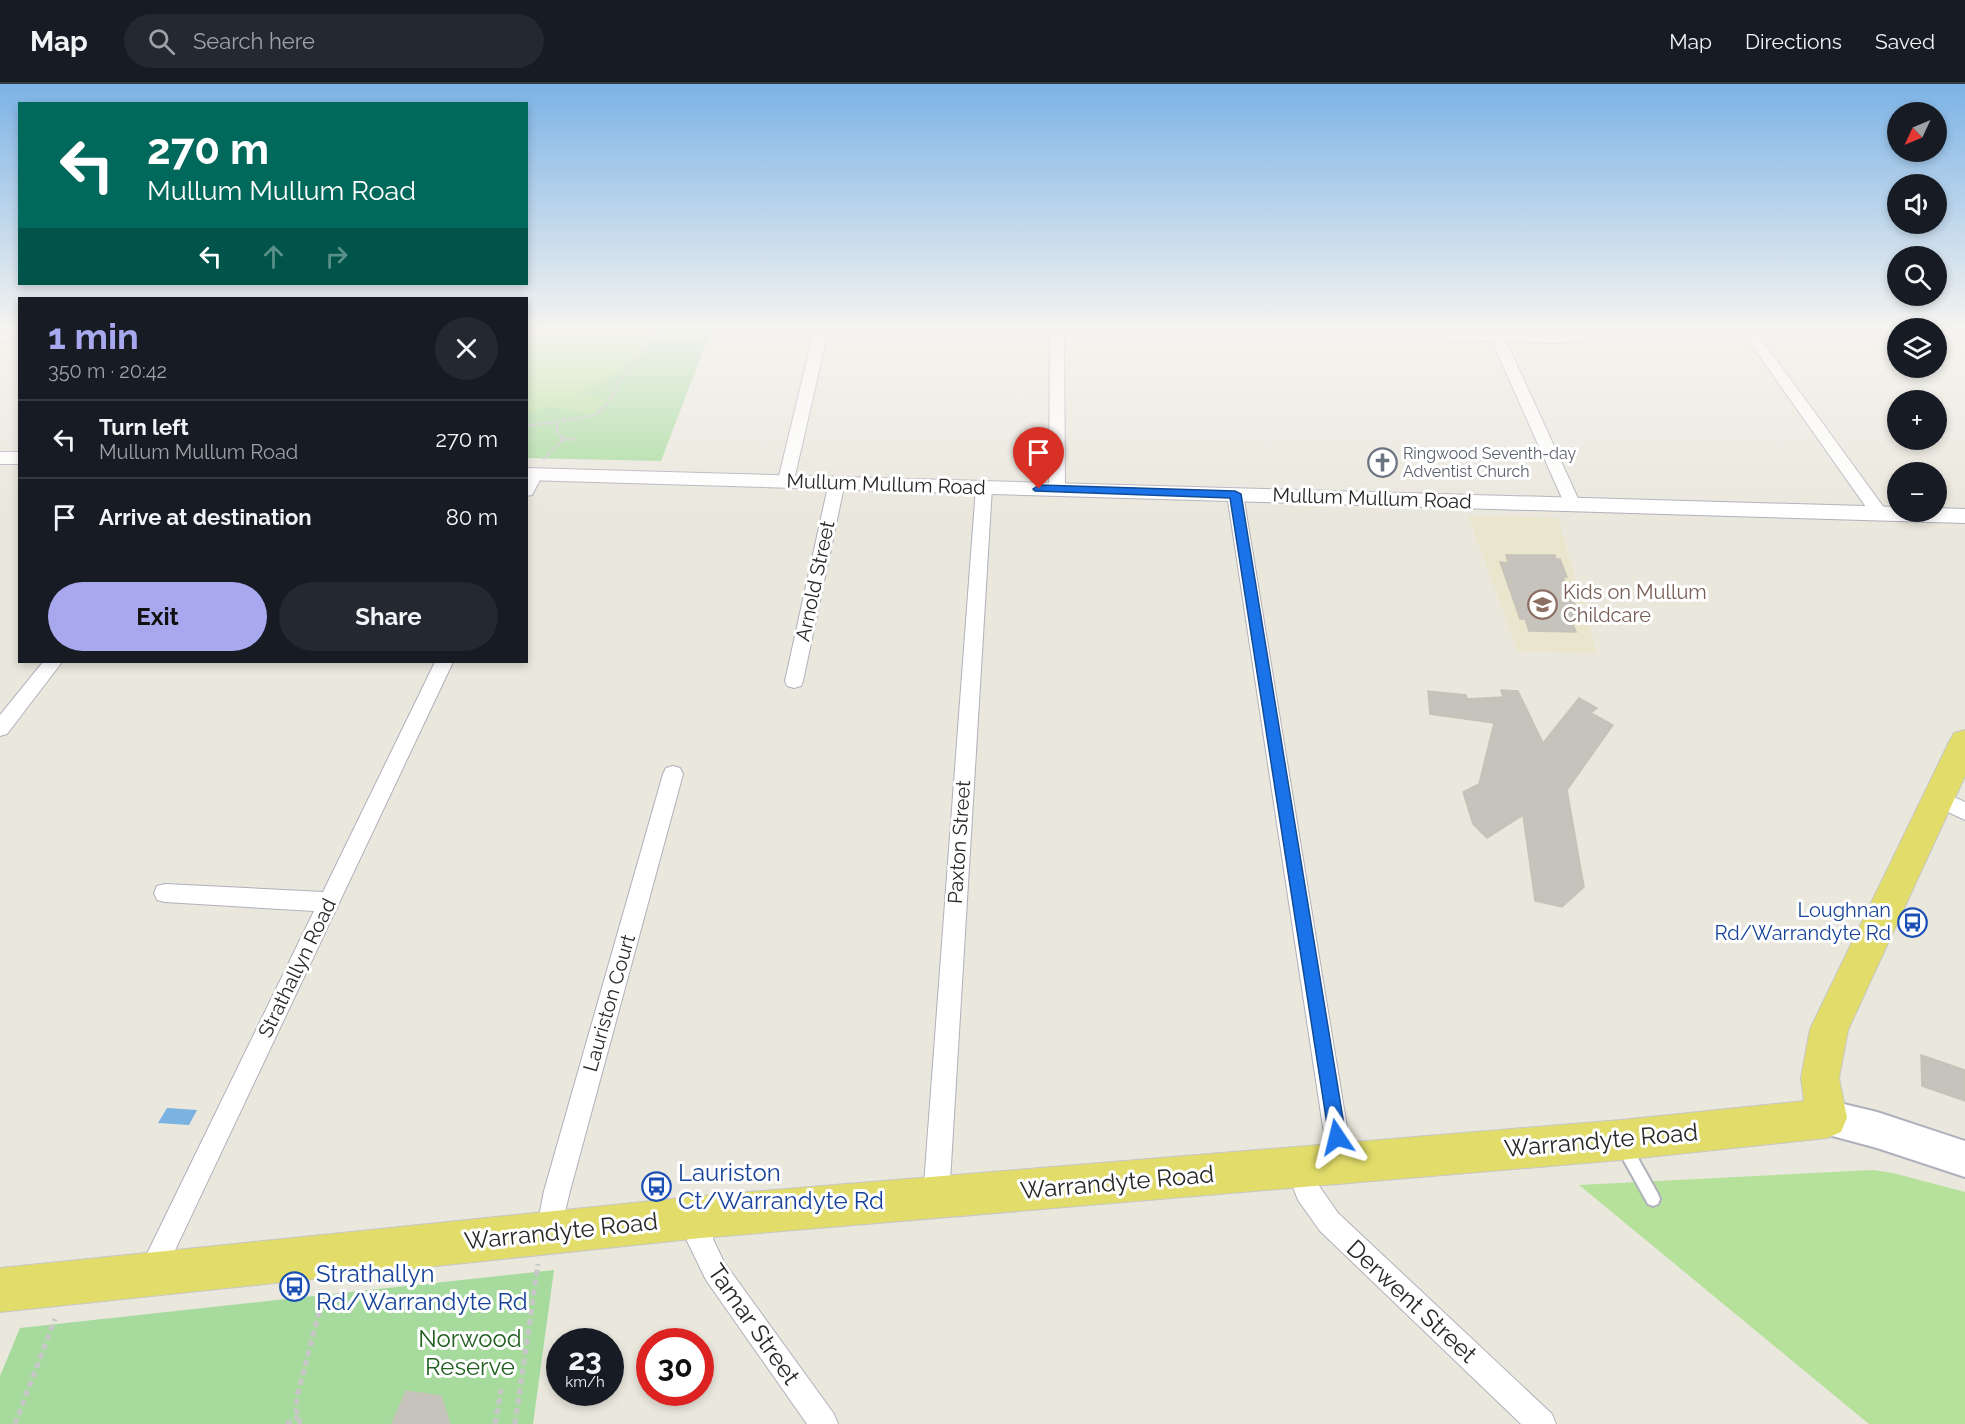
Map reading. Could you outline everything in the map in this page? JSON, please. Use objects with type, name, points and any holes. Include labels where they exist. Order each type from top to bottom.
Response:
[{"type":"main road","points":[[1965,742],[1951,805],[1829,1029],[1820,1078],[1827,1118],[1877,1130],[1965,1159]]},
{"type":"main road","name":"Warrandyte Road","points":[[0,1290],[150,1275],[544,1248],[701,1217],[1621,1140],[1827,1118]]},
{"type":"street","points":[[786,480],[807,390]]},
{"type":"street","points":[[1057,390],[1057,489]]},
{"type":"street","points":[[1521,390],[1573,505]]},
{"type":"street","points":[[1791,390],[1879,513]]},
{"type":"street","points":[[0,458],[18,458]]},
{"type":"street","name":"Mullum Mullum Road","points":[[533,475],[786,480],[1965,516]]},
{"type":"street","name":"Arnold Street","points":[[794,681],[837,482]]},
{"type":"street","name":"Paxton Street","points":[[936,1198],[984,487]]},
{"type":"street","points":[[1235,494],[1335,1127],[1344,1163]]},
{"type":"street","points":[[0,729],[52,663]]},
{"type":"street","name":"Strathallyn Road","points":[[150,1275],[444,663]]},
{"type":"street","name":"Lauriston Court","points":[[544,1248],[557,1191],[673,774]]},
{"type":"street","points":[[165,893],[329,902]]},
{"type":"street","name":"Derwent Street","points":[[1298,1167],[1307,1191],[1329,1222],[1542,1424]]},
{"type":"street","name":"Tamar Street","points":[[701,1217],[700,1241],[715,1271],[824,1424]]},
{"type":"lane","points":[[1621,1140],[1653,1199]]},
{"type":"path","points":[[528,426],[591,416],[604,409],[617,390]]},
{"type":"path","points":[[558,420],[557,433],[563,439],[576,440]]},
{"type":"path","points":[[533,475],[563,439]]},
{"type":"path","points":[[515,1424],[544,1248]]},
{"type":"path","points":[[286,1424],[299,1420],[297,1397],[325,1289]]},
{"type":"path","points":[[15,1424],[55,1319]]},
{"type":"path","points":[[495,1424],[501,1389]]},
{"type":"shaded area","name":"Kids on Mullum Childcare","points":[[1468,516],[1558,518],[1597,653],[1518,651]]},
{"type":"green space","points":[[528,390],[688,390],[661,461],[528,458]]},
{"type":"green space","points":[[528,390],[588,390],[578,395],[608,399],[594,414],[549,407],[528,413]]},
{"type":"green space","points":[[1873,1170],[1965,1192],[1965,1424],[1869,1424],[1579,1185]]},
{"type":"green space","name":"Norwood Reserve","points":[[554,1270],[533,1424],[0,1424],[0,1376],[20,1328]]},
{"type":"water","points":[[167,1108],[197,1110],[189,1125],[158,1123]]},
{"type":"building","points":[[1506,555],[1555,555],[1556,559],[1560,559],[1567,577],[1563,577],[1580,616],[1575,616],[1577,622],[1572,622],[1576,632],[1529,631],[1525,619],[1520,619],[1500,562],[1508,563]]},
{"type":"building","points":[[1501,690],[1518,691],[1543,743],[1579,698],[1597,708],[1591,713],[1613,725],[1567,790],[1584,887],[1562,907],[1535,901],[1523,815],[1487,838],[1473,824],[1463,792],[1479,784],[1494,723],[1430,714],[1428,691],[1466,695],[1467,699],[1503,697]]},
{"type":"building","points":[[1921,1055],[1965,1070],[1965,1101],[1922,1086]]},
{"type":"building","points":[[406,1391],[441,1396],[450,1424],[392,1424]]},
{"type":"place","name":"Ringwood Seventh-day Adventist Church","points":[[1382,462]]},
{"type":"place","name":"Kids on Mullum Childcare","points":[[1542,604]]},
{"type":"place","name":"Loughnan Rd/Warrandyte Rd","points":[[1912,922]]},
{"type":"place","name":"Lauriston Ct/Warrandyte Rd","points":[[657,1186]]},
{"type":"place","name":"Strathallyn Rd/Warrandyte Rd","points":[[295,1287]]},
{"type":"route","points":[[1039,489],[1235,494],[1337,1137]]}]
